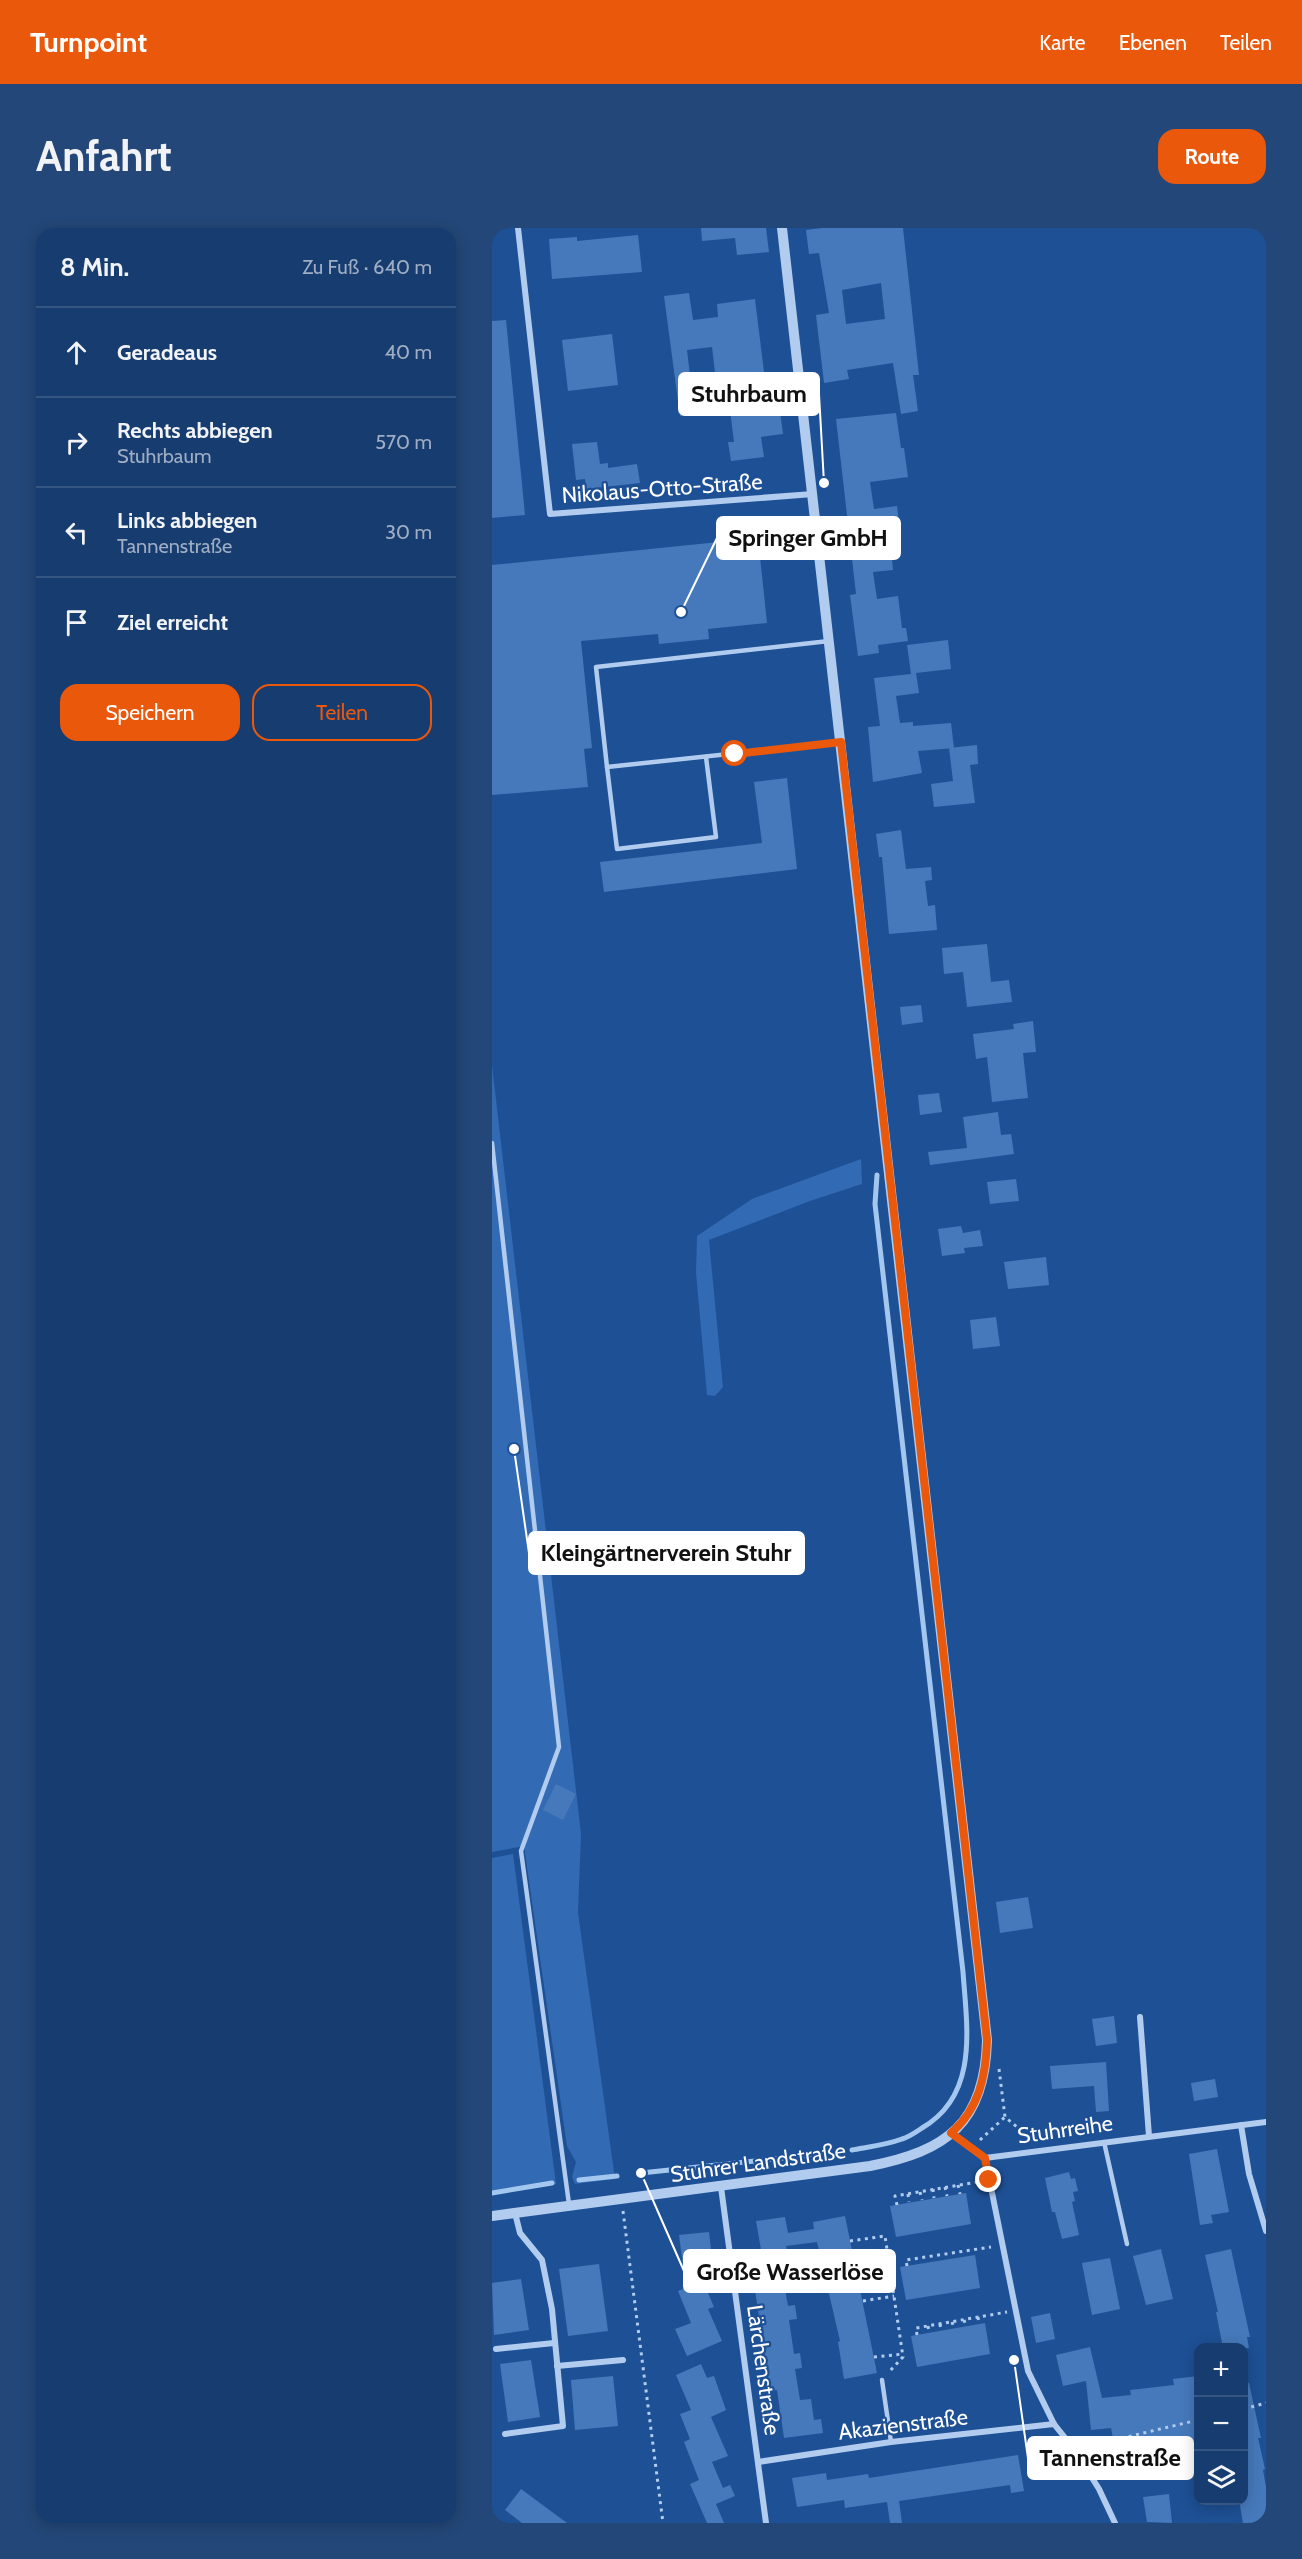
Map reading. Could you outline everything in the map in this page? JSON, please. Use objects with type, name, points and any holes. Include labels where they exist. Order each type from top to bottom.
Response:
[{"type":"street","name":"Nikolaus-Otto-Straße","points":[[518,228],[550,514],[813,494]]},
{"type":"street","name":"Stuhrer Landstraße","points":[[492,2216],[721,2187],[892,2162],[918,2155],[951,2133],[972,2110],[982,2084],[986,2062],[987,2040],[782,228]]},
{"type":"street","points":[[1140,2017],[1149,2136]]},
{"type":"street","name":"Stuhrreihe","points":[[985,2158],[1266,2122]]},
{"type":"street","points":[[1241,2125],[1249,2174],[1266,2231]]},
{"type":"street","points":[[951,2133],[985,2158],[1014,2311],[1028,2371],[1054,2424],[1074,2449],[1099,2489],[1115,2523]]},
{"type":"street","name":"Lärchenstraße","points":[[721,2187],[766,2523]]},
{"type":"street","points":[[505,2434],[563,2426],[552,2309],[542,2260],[520,2233],[515,2213]]},
{"type":"street","points":[[495,2349],[554,2343]]},
{"type":"street","points":[[557,2366],[623,2360]]},
{"type":"street","name":"Akazienstraße","points":[[758,2462],[891,2442],[1054,2424]]},
{"type":"lane","points":[[706,757],[716,837],[617,849],[596,666],[829,641]]},
{"type":"lane","points":[[607,767],[841,742]]},
{"type":"lane","points":[[492,1143],[559,1747],[521,1851],[569,2207]]},
{"type":"lane","points":[[1104,2142],[1127,2244]]},
{"type":"lane","points":[[882,2380],[891,2442]]},
{"type":"path","points":[[986,2062],[998,2061],[1005,2117],[1045,2150]]},
{"type":"path","points":[[972,2149],[1005,2117]]},
{"type":"path","points":[[897,2205],[895,2196],[989,2180]]},
{"type":"path","points":[[958,2185],[960,2194]]},
{"type":"path","points":[[945,2187],[947,2196]]},
{"type":"path","points":[[933,2189],[934,2198]]},
{"type":"path","points":[[920,2192],[922,2200]]},
{"type":"path","points":[[908,2194],[909,2202]]},
{"type":"path","points":[[622,2200],[663,2523]]},
{"type":"path","points":[[850,2241],[885,2236],[903,2357],[882,2380]]},
{"type":"path","points":[[907,2266],[906,2260],[1002,2245]]},
{"type":"path","points":[[968,2251],[969,2256]]},
{"type":"path","points":[[955,2253],[956,2258]]},
{"type":"path","points":[[943,2254],[944,2260]]},
{"type":"path","points":[[930,2257],[932,2262]]},
{"type":"path","points":[[918,2259],[919,2264]]},
{"type":"path","points":[[863,2301],[894,2296]]},
{"type":"path","points":[[917,2335],[916,2328],[1014,2311]]},
{"type":"path","points":[[978,2317],[979,2324]]},
{"type":"path","points":[[964,2320],[966,2326]]},
{"type":"path","points":[[952,2322],[954,2328]]},
{"type":"path","points":[[940,2324],[941,2331]]},
{"type":"path","points":[[928,2326],[930,2332]]},
{"type":"path","points":[[874,2357],[903,2354]]},
{"type":"path","points":[[1248,2408],[1266,2403]]},
{"type":"path","points":[[1074,2449],[1194,2421]]},
{"type":"shaded area","points":[[492,1065],[581,1834],[578,1913],[615,2179],[575,2184],[572,2177],[576,2162],[567,2146],[524,1846],[492,1852]]},
{"type":"shaded area","points":[[861,1159],[862,1184],[810,1201],[709,1240],[723,1387],[715,1396],[707,1395],[696,1273],[697,1236],[752,1199]]},
{"type":"shaded area","points":[[513,1854],[556,2184],[492,2195],[492,1858]]},
{"type":"building","points":[[701,228],[766,228],[769,252],[737,255],[735,238],[702,241]]},
{"type":"building","points":[[903,228],[919,375],[913,375],[918,411],[901,414],[893,363],[847,370],[849,379],[824,383],[816,315],[829,313],[819,253],[809,254],[806,230]],"holes":[[[881,283],[885,319],[846,324],[842,290]]]},
{"type":"building","points":[[638,235],[642,272],[552,279],[549,239],[577,237],[577,241]]},
{"type":"building","points":[[689,293],[693,320],[718,317],[717,304],[755,299],[765,380],[781,378],[784,403],[779,404],[783,434],[761,437],[764,457],[731,461],[728,442],[734,442],[730,410],[680,416],[664,296]],"holes":[[[712,347],[716,381],[691,384],[687,350]]]},
{"type":"building","points":[[506,320],[525,515],[492,518],[492,321]]},
{"type":"building","points":[[612,334],[618,385],[568,391],[562,340]]},
{"type":"building","points":[[896,413],[908,477],[870,482],[874,509],[897,506],[899,522],[870,526],[872,552],[891,550],[893,570],[873,572],[877,599],[898,596],[902,628],[906,628],[908,641],[878,645],[879,653],[858,656],[850,595],[856,594],[836,419]]},
{"type":"building","points":[[597,442],[600,464],[608,463],[608,468],[637,464],[640,483],[586,489],[585,479],[576,480],[572,444]]},
{"type":"building","points":[[758,538],[767,623],[708,629],[709,639],[659,644],[658,634],[581,641],[592,748],[584,749],[588,787],[492,795],[492,565]]},
{"type":"building","points":[[948,640],[951,669],[916,673],[919,693],[896,696],[900,723],[913,722],[913,726],[951,723],[954,748],[918,751],[922,773],[873,782],[868,727],[880,726],[874,678],[911,674],[907,645]]},
{"type":"building","points":[[977,745],[978,764],[970,765],[975,803],[934,807],[931,784],[953,781],[949,748]]},
{"type":"building","points":[[787,778],[797,869],[604,892],[600,862],[762,843],[754,782]]},
{"type":"building","points":[[901,830],[906,869],[931,867],[932,880],[925,881],[928,906],[935,905],[937,930],[889,934],[882,857],[879,857],[876,834]]},
{"type":"building","points":[[987,944],[991,982],[1009,980],[1012,1002],[967,1007],[963,972],[944,974],[942,948]]},
{"type":"building","points":[[921,1005],[923,1022],[902,1025],[900,1007]]},
{"type":"building","points":[[1033,1021],[1036,1052],[1023,1053],[1028,1098],[992,1102],[987,1057],[976,1059],[973,1034],[1014,1029],[1013,1024]]},
{"type":"building","points":[[939,1093],[942,1112],[920,1115],[918,1095]]},
{"type":"building","points":[[998,1112],[1001,1135],[1011,1134],[1014,1154],[930,1165],[928,1152],[967,1148],[963,1117]]},
{"type":"building","points":[[1016,1179],[1019,1201],[990,1204],[987,1182]]},
{"type":"building","points":[[961,1226],[963,1233],[980,1230],[983,1246],[964,1248],[965,1253],[942,1256],[938,1229]]},
{"type":"building","points":[[1046,1257],[1049,1285],[1008,1289],[1004,1262]]},
{"type":"building","points":[[996,1317],[1000,1346],[973,1349],[970,1320]]},
{"type":"building","points":[[556,1784],[576,1794],[563,1820],[543,1810]]},
{"type":"building","points":[[1028,1897],[1033,1928],[1000,1933],[996,1902]]},
{"type":"building","points":[[1114,2016],[1117,2043],[1096,2046],[1092,2019]]},
{"type":"building","points":[[1106,2062],[1109,2111],[1096,2112],[1094,2086],[1052,2089],[1050,2066]]},
{"type":"building","points":[[1215,2079],[1218,2097],[1194,2101],[1191,2083]]},
{"type":"building","points":[[1217,2149],[1229,2212],[1211,2215],[1213,2223],[1200,2225],[1189,2154]]},
{"type":"building","points":[[1069,2172],[1071,2179],[1075,2178],[1078,2191],[1073,2192],[1075,2201],[1072,2202],[1079,2235],[1062,2239],[1055,2212],[1052,2212],[1045,2178]]},
{"type":"building","points":[[966,2193],[971,2224],[896,2237],[890,2206]]},
{"type":"building","points":[[845,2216],[877,2373],[844,2379],[838,2342],[840,2341],[817,2242],[786,2246],[790,2271],[782,2272],[788,2306],[795,2305],[797,2319],[789,2320],[794,2354],[800,2353],[802,2368],[795,2369],[800,2400],[811,2399],[814,2420],[821,2419],[823,2433],[784,2438],[777,2390],[770,2391],[751,2263],[763,2261],[756,2221],[785,2217],[788,2233],[814,2229],[813,2222]]},
{"type":"building","points":[[709,2232],[713,2267],[707,2268],[716,2290],[708,2293],[714,2307],[708,2309],[722,2341],[687,2356],[675,2329],[691,2323],[678,2291],[686,2288],[679,2235]]},
{"type":"building","points":[[1161,2249],[1173,2299],[1146,2305],[1133,2256]]},
{"type":"building","points":[[1231,2249],[1250,2337],[1247,2337],[1249,2348],[1248,2343],[1222,2343],[1216,2312],[1218,2312],[1205,2255]]},
{"type":"building","points":[[975,2255],[980,2288],[906,2300],[900,2267]]},
{"type":"building","points":[[1110,2258],[1120,2309],[1092,2315],[1082,2263]]},
{"type":"building","points":[[599,2264],[608,2331],[568,2336],[559,2269]]},
{"type":"building","points":[[521,2279],[529,2330],[494,2335],[492,2283]]},
{"type":"building","points":[[1050,2313],[1055,2339],[1036,2343],[1031,2317]]},
{"type":"building","points":[[985,2323],[990,2354],[917,2367],[911,2336]]},
{"type":"building","points":[[1090,2347],[1102,2398],[1131,2395],[1130,2390],[1174,2385],[1173,2379],[1194,2376],[1194,2459],[1120,2475],[1111,2428],[1091,2430],[1086,2381],[1063,2386],[1056,2355]]},
{"type":"building","points":[[531,2360],[540,2417],[508,2422],[500,2364]]},
{"type":"building","points":[[701,2364],[707,2378],[714,2376],[726,2410],[711,2417],[728,2456],[712,2462],[723,2488],[730,2485],[735,2496],[716,2504],[724,2523],[707,2523],[690,2484],[699,2480],[684,2442],[690,2439],[680,2414],[691,2410],[676,2375]]},
{"type":"building","points":[[613,2376],[618,2426],[575,2430],[571,2380]]},
{"type":"building","points":[[1248,2383],[1261,2438],[1258,2438],[1265,2469],[1263,2470],[1266,2487],[1266,2523],[1243,2523],[1240,2505],[1248,2505]]},
{"type":"building","points":[[1018,2455],[1024,2491],[1011,2493],[1010,2485],[899,2501],[902,2523],[890,2523],[887,2502],[845,2508],[844,2500],[797,2507],[792,2478],[826,2473],[827,2480],[868,2474],[869,2478]]},
{"type":"building","points":[[521,2489],[567,2523],[522,2523],[505,2510]]},
{"type":"building","points":[[1169,2494],[1172,2523],[1147,2522],[1143,2497]]},
{"type":"waterway","points":[[852,2150],[905,2138],[940,2114],[953,2098],[961,2079],[967,2037],[963,1972],[875,1204],[877,1175]]},
{"type":"waterway","points":[[641,2173],[831,2153]]},
{"type":"waterway","points":[[579,2180],[617,2176]]},
{"type":"waterway","points":[[492,2193],[552,2183]]},
{"type":"place","name":"Stuhrbaum","points":[[824,483]]},
{"type":"place","name":"Springer GmbH","points":[[681,612]]},
{"type":"place","name":"Kleingärtnerverein Stuhr","points":[[514,1449]]},
{"type":"place","name":"Große Wasserlöse","points":[[641,2173]]},
{"type":"place","name":"Tannenstraße","points":[[1014,2360]]},
{"type":"route","points":[[735,754],[841,742],[987,2040],[982,2084],[972,2110],[962,2124],[951,2133],[985,2158],[989,2180]]}]
